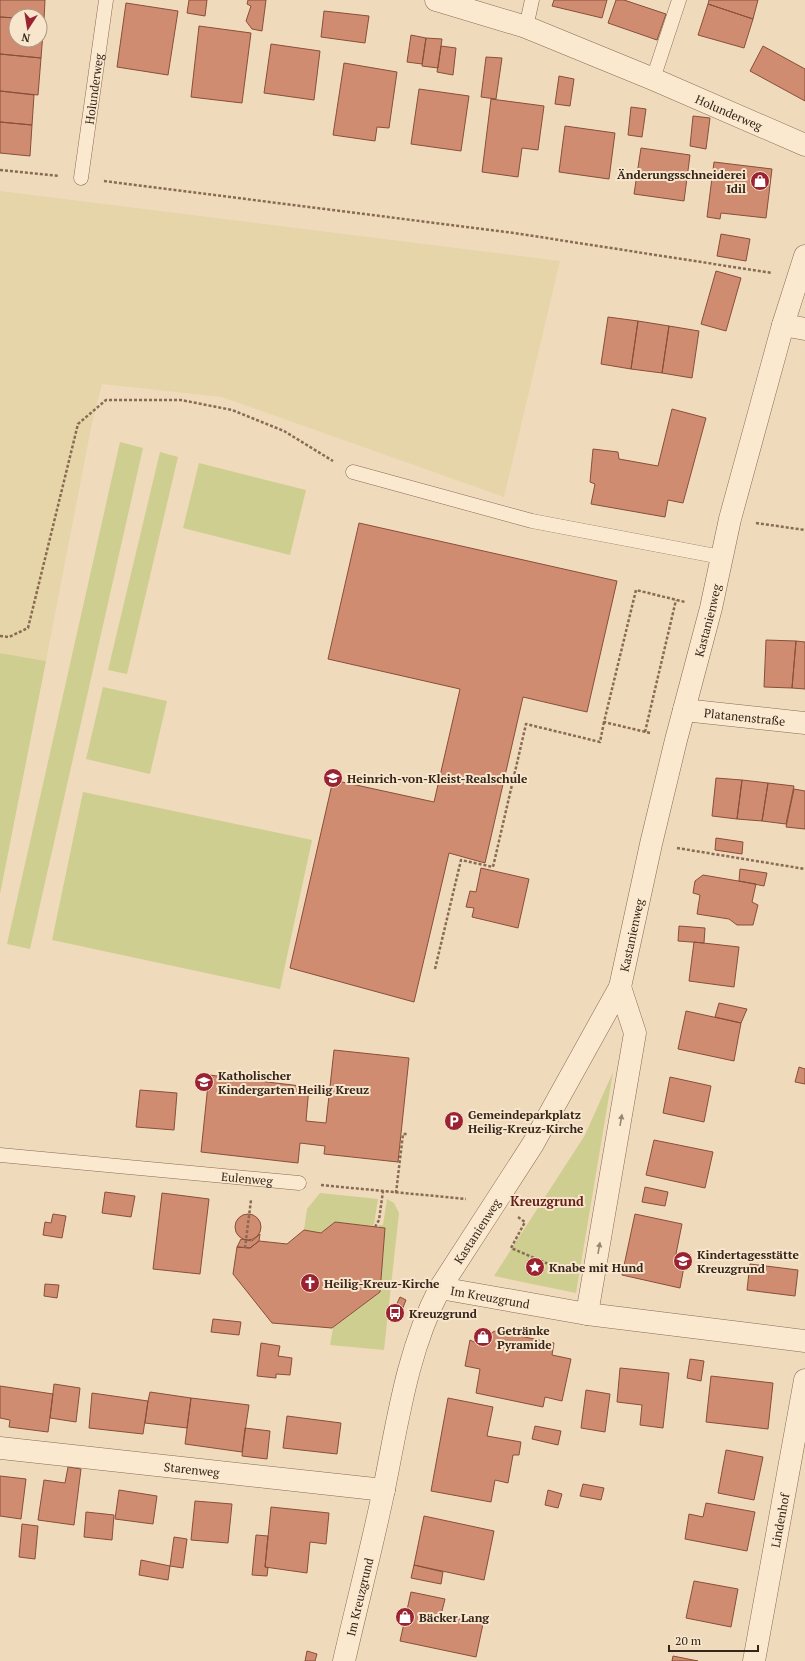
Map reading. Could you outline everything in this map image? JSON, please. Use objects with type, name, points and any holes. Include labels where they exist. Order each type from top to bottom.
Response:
[{"type":"street","name":"Holunderweg","points":[[436,0],[526,27],[653,79],[805,145]]},
{"type":"street","name":"Kastanienweg","points":[[440,1288],[533,1144],[620,987],[651,844],[676,740],[711,608],[730,519],[783,324],[805,256]]},
{"type":"street","points":[[783,324],[805,329]]},
{"type":"street","name":"Platanenstraße","points":[[684,710],[805,723]]},
{"type":"street","name":"Kastanienweg","points":[[587,1314],[636,1033],[620,987]]},
{"type":"street","name":"Im Kreuzgrund","points":[[344,1661],[384,1490],[403,1389],[427,1312],[440,1288],[587,1314],[805,1341]]},
{"type":"street","name":"Lindenhof","points":[[754,1661],[805,1380]]},
{"type":"street","name":"Starenweg","points":[[0,1448],[384,1490]]},
{"type":"lane","name":"Holunderweg","points":[[81,178],[106,0]]},
{"type":"lane","points":[[526,27],[532,0]]},
{"type":"lane","points":[[653,79],[679,0]]},
{"type":"lane","points":[[352,472],[532,521],[721,557]]},
{"type":"lane","name":"Eulenweg","points":[[0,1155],[299,1182]]},
{"type":"path","points":[[0,170],[81,178],[514,233],[798,277]]},
{"type":"path","points":[[0,636],[10,637],[28,628],[78,424],[106,400],[181,400],[232,410],[284,431],[352,472]]},
{"type":"path","points":[[730,519],[805,530]]},
{"type":"path","points":[[436,969],[461,860],[494,867],[526,724],[600,742],[636,590],[711,608]]},
{"type":"path","points":[[645,732],[676,600]]},
{"type":"path","points":[[604,722],[676,740]]},
{"type":"path","points":[[651,844],[805,869]]},
{"type":"path","points":[[396,1193],[403,1134],[407,1134]]},
{"type":"path","points":[[245,1248],[254,1178]]},
{"type":"path","points":[[299,1182],[495,1202],[525,1222],[511,1248],[593,1283]]},
{"type":"path","points":[[375,1227],[379,1220],[383,1191]]},
{"type":"shaded area","points":[[0,191],[560,261],[504,497],[222,397],[102,384],[91,428],[46,661],[0,653]]},
{"type":"green space","points":[[120,442],[143,448],[30,949],[7,944]]},
{"type":"green space","points":[[160,452],[178,457],[127,674],[108,670]]},
{"type":"green space","points":[[199,463],[306,490],[290,555],[183,528]]},
{"type":"green space","points":[[0,653],[46,661],[0,894]]},
{"type":"green space","points":[[103,687],[167,701],[150,774],[86,759]]},
{"type":"green space","points":[[83,792],[312,840],[280,989],[52,940]]},
{"type":"green space","points":[[613,1072],[576,1293],[494,1276],[585,1135]]},
{"type":"green space","points":[[320,1193],[378,1199],[374,1224],[372,1226],[335,1222],[321,1233],[304,1230],[307,1209]]},
{"type":"green space","points":[[387,1199],[394,1203],[399,1213],[384,1350],[330,1345],[333,1328],[380,1292],[385,1228],[379,1227],[379,1225],[383,1225]]},
{"type":"building","points":[[0,0],[45,0],[45,8],[8,8],[8,18],[0,17]]},
{"type":"building","points":[[189,0],[207,0],[205,16],[187,13]]},
{"type":"building","points":[[248,0],[266,0],[262,31],[252,29],[246,21],[251,6],[247,4]]},
{"type":"building","points":[[554,0],[607,0],[602,18],[552,6]]},
{"type":"building","points":[[616,0],[624,0],[666,14],[657,40],[608,23]]},
{"type":"building","points":[[709,0],[758,0],[753,19],[708,4]]},
{"type":"building","points":[[126,3],[178,11],[168,75],[117,67]]},
{"type":"building","points":[[708,4],[753,19],[744,48],[698,35]]},
{"type":"building","points":[[324,11],[369,16],[365,43],[321,37]]},
{"type":"building","points":[[0,17],[8,18],[8,48],[42,48],[41,58],[0,54]]},
{"type":"building","points":[[199,26],[251,33],[242,103],[191,97]]},
{"type":"building","points":[[411,35],[426,38],[422,64],[407,62]]},
{"type":"building","points":[[426,38],[442,39],[438,68],[422,66]]},
{"type":"building","points":[[271,44],[320,51],[314,100],[264,93]]},
{"type":"building","points":[[441,46],[456,48],[453,75],[437,72]]},
{"type":"building","points":[[763,46],[805,69],[805,101],[750,71]]},
{"type":"building","points":[[0,54],[41,58],[38,95],[0,91]]},
{"type":"building","points":[[486,57],[502,58],[496,99],[481,97]]},
{"type":"building","points":[[344,63],[397,72],[389,128],[377,127],[375,141],[333,135]]},
{"type":"building","points":[[559,76],[574,79],[570,106],[555,104]]},
{"type":"building","points":[[419,89],[469,96],[461,151],[411,144]]},
{"type":"building","points":[[0,91],[34,95],[32,125],[0,122]]},
{"type":"building","points":[[491,99],[544,106],[538,150],[522,148],[518,177],[482,172]]},
{"type":"building","points":[[631,107],[646,109],[642,137],[628,135]]},
{"type":"building","points":[[693,116],[710,118],[706,149],[690,146]]},
{"type":"building","points":[[0,122],[32,125],[30,156],[0,153]]},
{"type":"building","points":[[565,126],[615,133],[609,179],[559,172]]},
{"type":"building","points":[[641,148],[690,155],[684,201],[634,194]]},
{"type":"building","points":[[714,162],[772,169],[766,218],[721,213],[720,219],[707,217]]},
{"type":"building","points":[[721,234],[750,239],[746,261],[717,256]]},
{"type":"building","points":[[716,271],[741,278],[726,331],[701,324]]},
{"type":"building","points":[[608,317],[638,321],[631,369],[601,364]]},
{"type":"building","points":[[638,321],[669,326],[662,373],[631,369]]},
{"type":"building","points":[[669,326],[699,331],[692,378],[662,373]]},
{"type":"building","points":[[672,409],[706,418],[683,503],[668,500],[665,517],[591,504],[595,484],[590,482],[593,449],[618,452],[619,459],[658,466]]},
{"type":"building","points":[[359,523],[617,581],[587,712],[523,697],[485,863],[449,853],[414,1002],[290,968],[333,780],[434,802],[460,689],[328,659]]},
{"type":"building","points":[[766,640],[796,641],[792,688],[764,687]]},
{"type":"building","points":[[796,641],[805,642],[805,689],[792,688]]},
{"type":"building","points":[[716,778],[742,780],[737,819],[712,816]]},
{"type":"building","points":[[742,780],[768,783],[762,821],[737,819]]},
{"type":"building","points":[[768,783],[794,786],[786,824],[762,821]]},
{"type":"building","points":[[794,789],[805,791],[805,829],[786,827]]},
{"type":"building","points":[[716,838],[743,842],[742,854],[715,850]]},
{"type":"building","points":[[481,868],[529,879],[518,928],[472,917],[474,908],[466,907],[470,891],[476,892]]},
{"type":"building","points":[[740,869],[767,873],[764,886],[739,881]]},
{"type":"building","points":[[703,875],[756,884],[752,902],[758,905],[753,925],[737,925],[729,919],[697,914],[700,895],[693,893],[695,881]]},
{"type":"building","points":[[679,926],[705,928],[704,943],[678,941]]},
{"type":"building","points":[[694,942],[739,947],[734,987],[689,981]]},
{"type":"building","points":[[719,1003],[747,1009],[741,1023],[715,1017]]},
{"type":"building","points":[[686,1011],[741,1023],[734,1061],[678,1049]]},
{"type":"building","points":[[334,1050],[409,1058],[398,1162],[324,1154],[325,1146],[300,1143],[298,1163],[201,1152],[209,1075],[309,1087],[306,1121],[326,1123]]},
{"type":"building","points":[[799,1067],[805,1069],[805,1084],[795,1082]]},
{"type":"building","points":[[670,1077],[711,1086],[704,1122],[663,1113]]},
{"type":"building","points":[[140,1090],[177,1093],[174,1130],[136,1127]]},
{"type":"building","points":[[654,1140],[713,1152],[705,1188],[646,1175]]},
{"type":"building","points":[[645,1187],[668,1192],[665,1206],[642,1202]]},
{"type":"building","points":[[105,1192],[135,1196],[131,1217],[102,1213]]},
{"type":"building","points":[[162,1193],[209,1199],[200,1274],[153,1269]]},
{"type":"building","points":[[53,1214],[66,1216],[62,1238],[43,1235],[45,1222],[51,1223]]},
{"type":"building","points":[[248,1214],[257,1218],[261,1227],[257,1236],[248,1240],[239,1236],[235,1227],[239,1218]]},
{"type":"building","points":[[635,1214],[682,1224],[676,1254],[686,1256],[680,1288],[622,1275]]},
{"type":"building","name":"Heilig-Kreuz-Kirche","points":[[335,1222],[385,1228],[380,1292],[332,1328],[272,1323],[233,1274],[237,1247],[250,1248],[259,1241],[287,1244],[304,1230],[321,1233]]},
{"type":"building","points":[[260,1234],[259,1241],[250,1248],[237,1247],[241,1239],[252,1241]]},
{"type":"building","points":[[750,1264],[798,1270],[795,1296],[747,1290]]},
{"type":"building","points":[[45,1284],[59,1285],[57,1298],[44,1296]]},
{"type":"building","points":[[400,1297],[406,1300],[400,1315],[393,1312]]},
{"type":"building","points":[[213,1319],[241,1322],[239,1335],[211,1332]]},
{"type":"building","points":[[495,1331],[554,1343],[552,1355],[571,1359],[562,1401],[545,1397],[543,1407],[476,1393],[480,1369],[465,1366],[470,1340],[474,1342]]},
{"type":"building","points":[[261,1343],[280,1346],[278,1356],[292,1358],[290,1375],[276,1374],[276,1378],[257,1376]]},
{"type":"building","points":[[690,1359],[704,1361],[701,1381],[687,1378]]},
{"type":"building","points":[[620,1368],[669,1373],[663,1428],[640,1425],[642,1405],[617,1402]]},
{"type":"building","points":[[711,1376],[773,1383],[768,1429],[706,1422]]},
{"type":"building","points":[[54,1384],[80,1388],[76,1422],[50,1418]]},
{"type":"building","points":[[0,1386],[53,1394],[48,1432],[9,1427],[10,1420],[0,1418]]},
{"type":"building","points":[[586,1390],[610,1394],[605,1432],[581,1428]]},
{"type":"building","points":[[150,1392],[191,1398],[187,1428],[145,1423]]},
{"type":"building","points":[[92,1393],[148,1401],[143,1434],[89,1428]]},
{"type":"building","points":[[191,1398],[249,1405],[242,1452],[185,1444]]},
{"type":"building","points":[[448,1398],[493,1407],[487,1436],[521,1442],[519,1455],[513,1455],[508,1483],[495,1480],[491,1502],[431,1491]]},
{"type":"building","points":[[287,1416],[341,1423],[337,1454],[283,1448]]},
{"type":"building","points":[[535,1426],[561,1431],[558,1445],[532,1439]]},
{"type":"building","points":[[245,1428],[270,1431],[267,1459],[242,1456]]},
{"type":"building","points":[[726,1450],[763,1457],[754,1500],[718,1493]]},
{"type":"building","points":[[68,1467],[81,1469],[74,1525],[38,1520],[44,1480],[65,1483]]},
{"type":"building","points":[[0,1476],[26,1479],[21,1519],[0,1516]]},
{"type":"building","points":[[583,1484],[604,1488],[601,1500],[580,1496]]},
{"type":"building","points":[[119,1490],[157,1496],[153,1524],[115,1519]]},
{"type":"building","points":[[548,1490],[562,1494],[558,1508],[545,1505]]},
{"type":"building","points":[[195,1501],[232,1504],[228,1543],[191,1540]]},
{"type":"building","points":[[706,1503],[755,1512],[747,1551],[685,1539],[689,1514],[703,1517]]},
{"type":"building","points":[[271,1507],[329,1513],[326,1544],[310,1542],[307,1573],[265,1567]]},
{"type":"building","points":[[86,1512],[114,1515],[112,1540],[84,1537]]},
{"type":"building","points":[[424,1516],[494,1531],[484,1580],[414,1565]]},
{"type":"building","points":[[22,1524],[38,1526],[35,1559],[19,1557]]},
{"type":"building","points":[[256,1535],[268,1536],[265,1567],[268,1568],[267,1576],[252,1575]]},
{"type":"building","points":[[174,1537],[187,1539],[183,1568],[170,1566]]},
{"type":"building","points":[[141,1560],[170,1566],[168,1580],[139,1575]]},
{"type":"building","points":[[414,1565],[443,1572],[441,1584],[411,1578]]},
{"type":"building","points":[[694,1581],[738,1589],[731,1627],[686,1618]]},
{"type":"building","points":[[411,1592],[445,1599],[441,1615],[483,1624],[476,1657],[400,1641]]},
{"type":"building","points":[[307,1651],[317,1654],[315,1661],[305,1661]]},
{"type":"building","points":[[673,1656],[698,1661],[672,1661]]},
{"type":"place","name":"Änderungsschneiderei Idil","points":[[760,181]]},
{"type":"place","name":"Heinrich-von-Kleist-Realschule","points":[[333,778]]},
{"type":"place","name":"Katholischer Kindergarten Heilig Kreuz","points":[[204,1082]]},
{"type":"place","name":"Gemeindeparkplatz Heilig-Kreuz-Kirche","points":[[454,1121]]},
{"type":"place","name":"Kindertagesstätte Kreuzgrund","points":[[683,1261]]},
{"type":"place","name":"Knabe mit Hund","points":[[535,1267]]},
{"type":"place","name":"Heilig-Kreuz-Kirche","points":[[310,1283]]},
{"type":"place","name":"Kreuzgrund","points":[[395,1313]]},
{"type":"place","name":"Getränke Pyramide","points":[[483,1337]]},
{"type":"place","name":"Bäcker Lang","points":[[405,1617]]},
{"type":"district","name":"Kreuzgrund","points":[[547,1201]]}]
